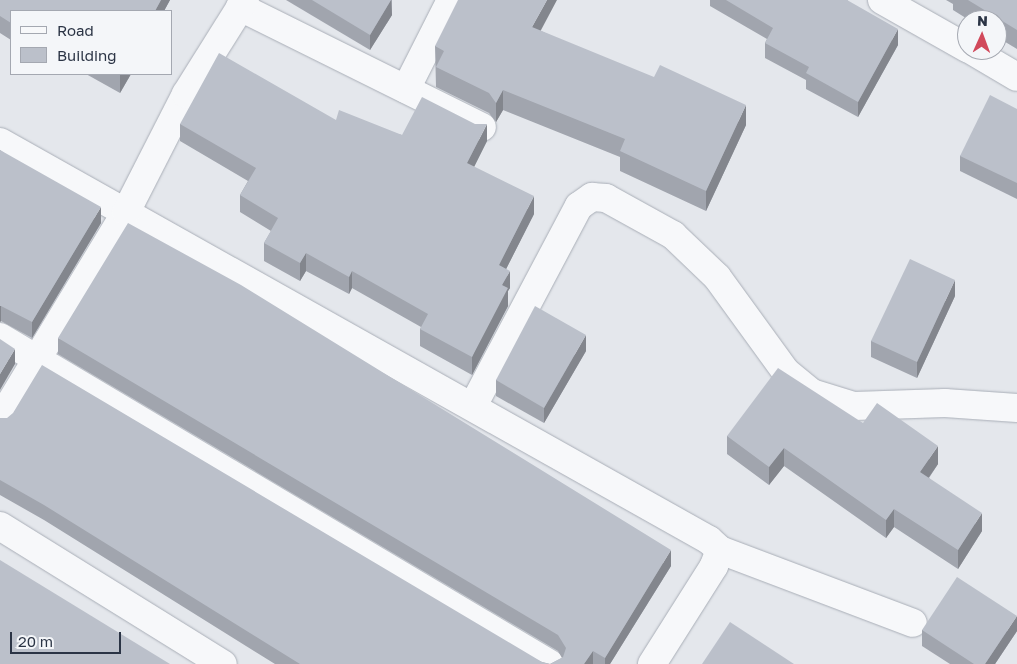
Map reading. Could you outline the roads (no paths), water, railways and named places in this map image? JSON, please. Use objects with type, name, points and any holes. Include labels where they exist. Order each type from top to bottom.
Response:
[{"type":"street","points":[[406,89],[451,0]]},
{"type":"street","points":[[882,0],[957,42]]},
{"type":"street","points":[[0,420],[126,212],[186,94],[243,4],[482,127]]},
{"type":"street","points":[[988,60],[1017,77]]},
{"type":"street","points":[[0,142],[474,404],[698,531],[720,550],[913,623]]},
{"type":"street","points":[[474,404],[579,206],[592,197],[606,198],[673,235],[717,276],[786,372],[812,392],[854,406],[945,403],[1017,408]]},
{"type":"street","points":[[0,337],[550,664]]},
{"type":"street","points":[[0,526],[222,664]]},
{"type":"street","points":[[652,664],[720,550]]}]
